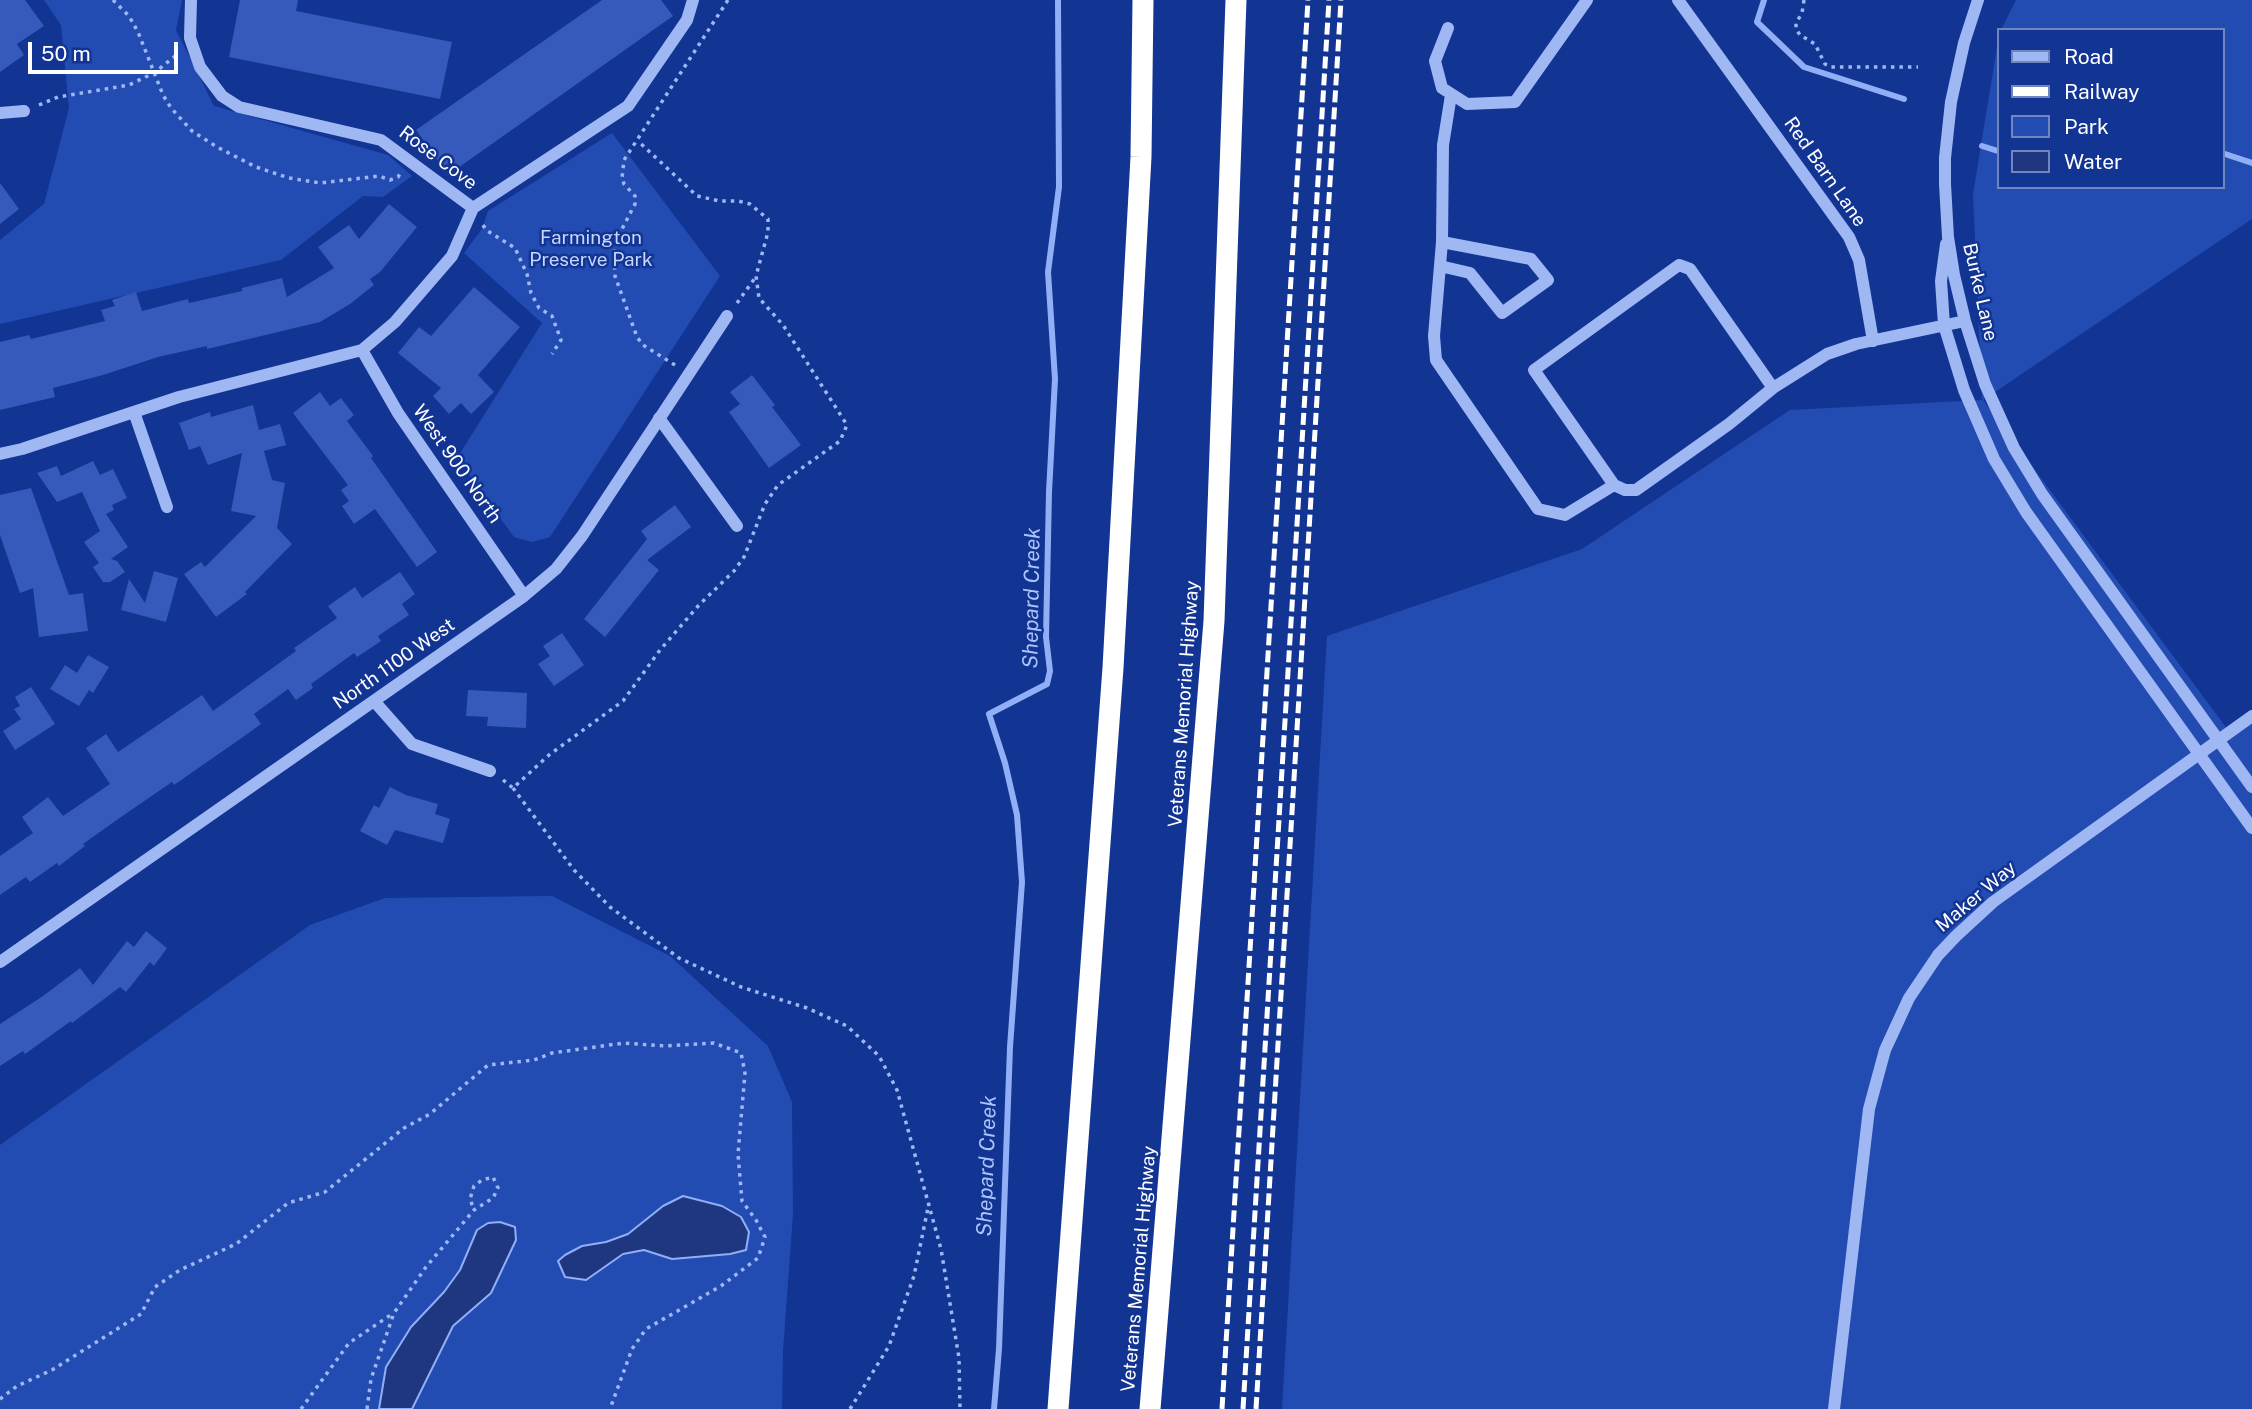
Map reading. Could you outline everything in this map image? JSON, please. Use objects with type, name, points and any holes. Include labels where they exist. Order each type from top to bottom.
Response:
[{"type":"highway","points":[[1132,0],[1141,157]]},
{"type":"highway","points":[[1058,1409],[1113,668],[1141,157],[1143,0]]},
{"type":"highway","name":"Veterans Memorial Highway","points":[[1150,1409],[1214,621],[1236,0]]},
{"type":"street","name":"Rose Cove","points":[[191,0],[190,38],[200,67],[222,96],[239,107],[380,140],[473,208],[628,106],[687,20],[694,0]]},
{"type":"street","points":[[1448,28],[1435,61],[1442,88],[1467,104],[1516,102],[1587,0]]},
{"type":"street","name":"Red Barn Lane","points":[[1678,0],[1849,237],[1859,260],[1873,341]]},
{"type":"street","points":[[1948,237],[1945,184],[1947,130],[1962,53],[1978,0]]},
{"type":"street","points":[[1451,95],[1443,145],[1442,242],[1434,336],[1436,360],[1538,509],[1565,515],[1614,485]]},
{"type":"street","points":[[0,113],[24,111]]},
{"type":"street","points":[[0,454],[179,397],[362,351],[395,322],[452,256],[473,208]]},
{"type":"street","name":"Burke Lane","points":[[1948,237],[1965,321],[1985,384],[2028,472],[2252,787]]},
{"type":"street","name":"Burke Lane","points":[[1948,237],[1941,281],[1944,325],[1953,358],[1978,425],[2009,486],[2252,828]]},
{"type":"street","points":[[1440,266],[1470,273],[1502,313],[1548,280],[1531,259],[1442,242]]},
{"type":"street","points":[[1773,388],[1690,269],[1679,265],[1534,370],[1614,485],[1625,490],[1636,490],[1729,424],[1773,388],[1827,354],[1965,321]]},
{"type":"street","name":"North 1100 West","points":[[0,962],[524,596],[556,569],[582,536],[727,316]]},
{"type":"street","name":"West 900 North","points":[[362,351],[398,413],[524,596]]},
{"type":"street","points":[[134,412],[167,507]]},
{"type":"street","points":[[659,418],[737,526]]},
{"type":"street","points":[[374,701],[412,744],[490,771]]},
{"type":"street","name":"Maker Way","points":[[1834,1409],[1869,1109],[1885,1050],[1909,998],[1938,955],[1993,902],[2252,716]]},
{"type":"path","points":[[113,0],[129,16],[138,32],[171,108],[192,131],[218,147],[256,167],[289,178],[320,183],[379,176],[390,180],[398,177],[408,160]]},
{"type":"path","points":[[689,374],[643,345],[637,337],[615,276],[614,253],[621,231],[635,204],[635,196],[622,178],[624,160],[728,0]]},
{"type":"path","points":[[1804,0],[1795,26],[1800,35],[1815,44],[1825,64],[1832,67],[1918,67]]},
{"type":"path","points":[[24,111],[58,97],[129,85],[154,73],[180,53],[177,42]]},
{"type":"path","points":[[473,208],[486,230],[515,248],[539,308],[552,316],[561,340],[552,355]]},
{"type":"path","points":[[727,316],[756,276]]},
{"type":"path","points":[[513,788],[574,870],[610,907],[680,958],[741,987],[807,1008],[847,1026],[879,1056],[897,1090],[941,1249],[959,1358],[960,1409]]},
{"type":"path","points":[[0,1399],[17,1386],[52,1370],[141,1314],[155,1287],[180,1270],[236,1244],[288,1203],[325,1192],[404,1128],[430,1114],[488,1066],[624,1042],[665,1046],[714,1043],[741,1053],[745,1073],[738,1154],[742,1201],[765,1237],[758,1258],[721,1286],[646,1329],[632,1349],[610,1409]]},
{"type":"path","points":[[367,1409],[371,1378],[394,1313],[426,1266],[474,1210],[493,1198],[498,1188],[494,1177],[482,1180],[474,1186],[470,1199],[474,1210]]},
{"type":"path","points":[[850,1409],[889,1346],[914,1276],[929,1201]]},
{"type":"path","points":[[301,1409],[349,1343],[394,1313]]},
{"type":"green space","points":[[44,0],[182,0],[176,30],[214,106],[388,155],[412,176],[383,197],[363,196],[281,260],[0,324],[0,240],[44,204],[69,108],[61,25]]},
{"type":"green space","points":[[2016,0],[2252,0],[2252,219],[1983,400],[2228,730],[2252,712],[2252,1409],[1282,1409],[1327,636],[1582,549],[1790,410],[1982,400],[1973,194],[1996,53],[1996,189],[2224,189],[2224,28],[2002,28]]},
{"type":"green space","name":"Farmington Preserve Park","points":[[612,133],[720,276],[550,537],[532,542],[514,537],[457,458],[542,323],[464,253],[482,229],[488,211]]},
{"type":"green space","points":[[552,896],[670,956],[768,1046],[792,1102],[793,1214],[783,1351],[782,1409],[0,1409],[0,1145],[310,925],[385,898]]},
{"type":"water","points":[[683,1196],[722,1206],[741,1217],[749,1232],[746,1250],[672,1259],[644,1250],[623,1254],[586,1280],[565,1277],[558,1261],[565,1255],[582,1246],[606,1242],[628,1234],[663,1206]]},
{"type":"water","points":[[500,1222],[515,1227],[516,1240],[491,1293],[453,1326],[412,1409],[379,1409],[386,1367],[411,1327],[444,1292],[460,1270],[477,1230],[488,1223]]},
{"type":"building","points":[[0,0],[25,0],[44,26],[17,44],[24,55],[0,72]]},
{"type":"building","points":[[240,0],[298,0],[296,11],[452,42],[440,99],[229,57]]},
{"type":"building","points":[[602,0],[661,0],[673,16],[448,175],[416,130]]},
{"type":"building","points":[[0,183],[19,209],[0,224]]},
{"type":"building","points":[[389,204],[417,227],[380,272],[370,279],[374,285],[350,304],[320,322],[207,349],[207,346],[158,357],[53,388],[55,397],[0,410],[0,342],[29,335],[31,339],[105,321],[101,310],[115,306],[112,300],[136,292],[142,311],[188,299],[189,303],[242,291],[242,288],[282,278],[287,297],[334,268],[318,247],[349,225],[359,239]]},
{"type":"building","points":[[474,287],[520,327],[478,375],[494,392],[471,414],[461,403],[449,414],[433,396],[441,388],[398,353],[419,327],[431,336]]},
{"type":"building","points":[[752,375],[801,445],[769,468],[729,412],[740,404],[730,392]]},
{"type":"building","points":[[320,392],[330,406],[341,398],[354,415],[347,421],[437,552],[417,567],[375,509],[354,524],[342,506],[349,501],[341,490],[348,485],[293,413]]},
{"type":"building","points":[[253,405],[259,430],[280,424],[286,445],[264,451],[272,480],[285,483],[277,528],[292,544],[245,592],[247,594],[216,617],[184,574],[201,562],[205,567],[256,516],[231,511],[242,453],[208,465],[200,446],[189,450],[179,423],[210,412],[211,417]]},
{"type":"building","points":[[93,461],[100,475],[113,469],[127,498],[112,505],[114,510],[106,514],[128,547],[111,559],[117,561],[125,572],[110,582],[103,582],[93,567],[99,563],[84,542],[100,531],[82,492],[57,502],[37,473],[57,466],[61,476]]},
{"type":"building","points":[[31,488],[69,595],[83,593],[88,631],[39,637],[33,588],[20,593],[0,535],[0,495]]},
{"type":"building","points":[[675,505],[691,527],[647,560],[659,570],[605,637],[584,619],[647,539],[641,531]]},
{"type":"building","points":[[154,571],[178,578],[166,622],[121,610],[129,579],[145,603]]},
{"type":"building","points":[[400,572],[415,594],[402,604],[409,615],[378,636],[381,641],[357,657],[354,653],[311,684],[313,688],[296,700],[288,689],[254,714],[261,724],[243,737],[174,785],[172,782],[121,817],[83,844],[85,846],[59,866],[57,863],[30,882],[26,877],[0,895],[0,856],[33,833],[22,817],[48,797],[63,816],[110,784],[86,748],[106,734],[118,752],[202,695],[213,711],[337,618],[328,606],[355,587],[362,598]]},
{"type":"building","points":[[562,633],[584,665],[554,686],[538,664],[550,656],[543,646]]},
{"type":"building","points":[[88,655],[109,667],[93,693],[89,690],[79,706],[50,689],[65,665],[77,673]]},
{"type":"building","points":[[31,687],[55,724],[15,750],[3,731],[21,719],[14,709],[20,706],[15,697]]},
{"type":"building","points":[[468,690],[527,693],[526,728],[487,726],[488,717],[466,716]]},
{"type":"building","points":[[390,787],[406,795],[438,804],[435,814],[450,819],[443,843],[395,830],[387,845],[360,831],[374,805],[379,808]]},
{"type":"building","points":[[146,931],[167,948],[154,966],[150,962],[126,992],[120,987],[25,1054],[23,1051],[0,1066],[0,1024],[80,968],[93,985],[127,941],[134,947]]},
{"type":"waterway","name":"Shepard Creek","points":[[994,1409],[999,1349],[1010,1047],[1022,882],[1017,815],[1005,763],[989,714],[1047,684],[1050,671],[1046,637],[1055,379],[1048,272],[1059,187],[1058,0]]},
{"type":"waterway","name":"Shepard Creek","points":[[1764,0],[1757,22],[1804,67],[1904,99]]},
{"type":"waterway","name":"Shepard Creek","points":[[1982,146],[1996,150]]},
{"type":"waterway","name":"Shepard Creek","points":[[2224,154],[2252,163]]},
{"type":"railway","points":[[1222,1409],[1308,0]]},
{"type":"railway","points":[[1243,1409],[1329,0]]},
{"type":"railway","points":[[1256,1409],[1341,0]]}]
